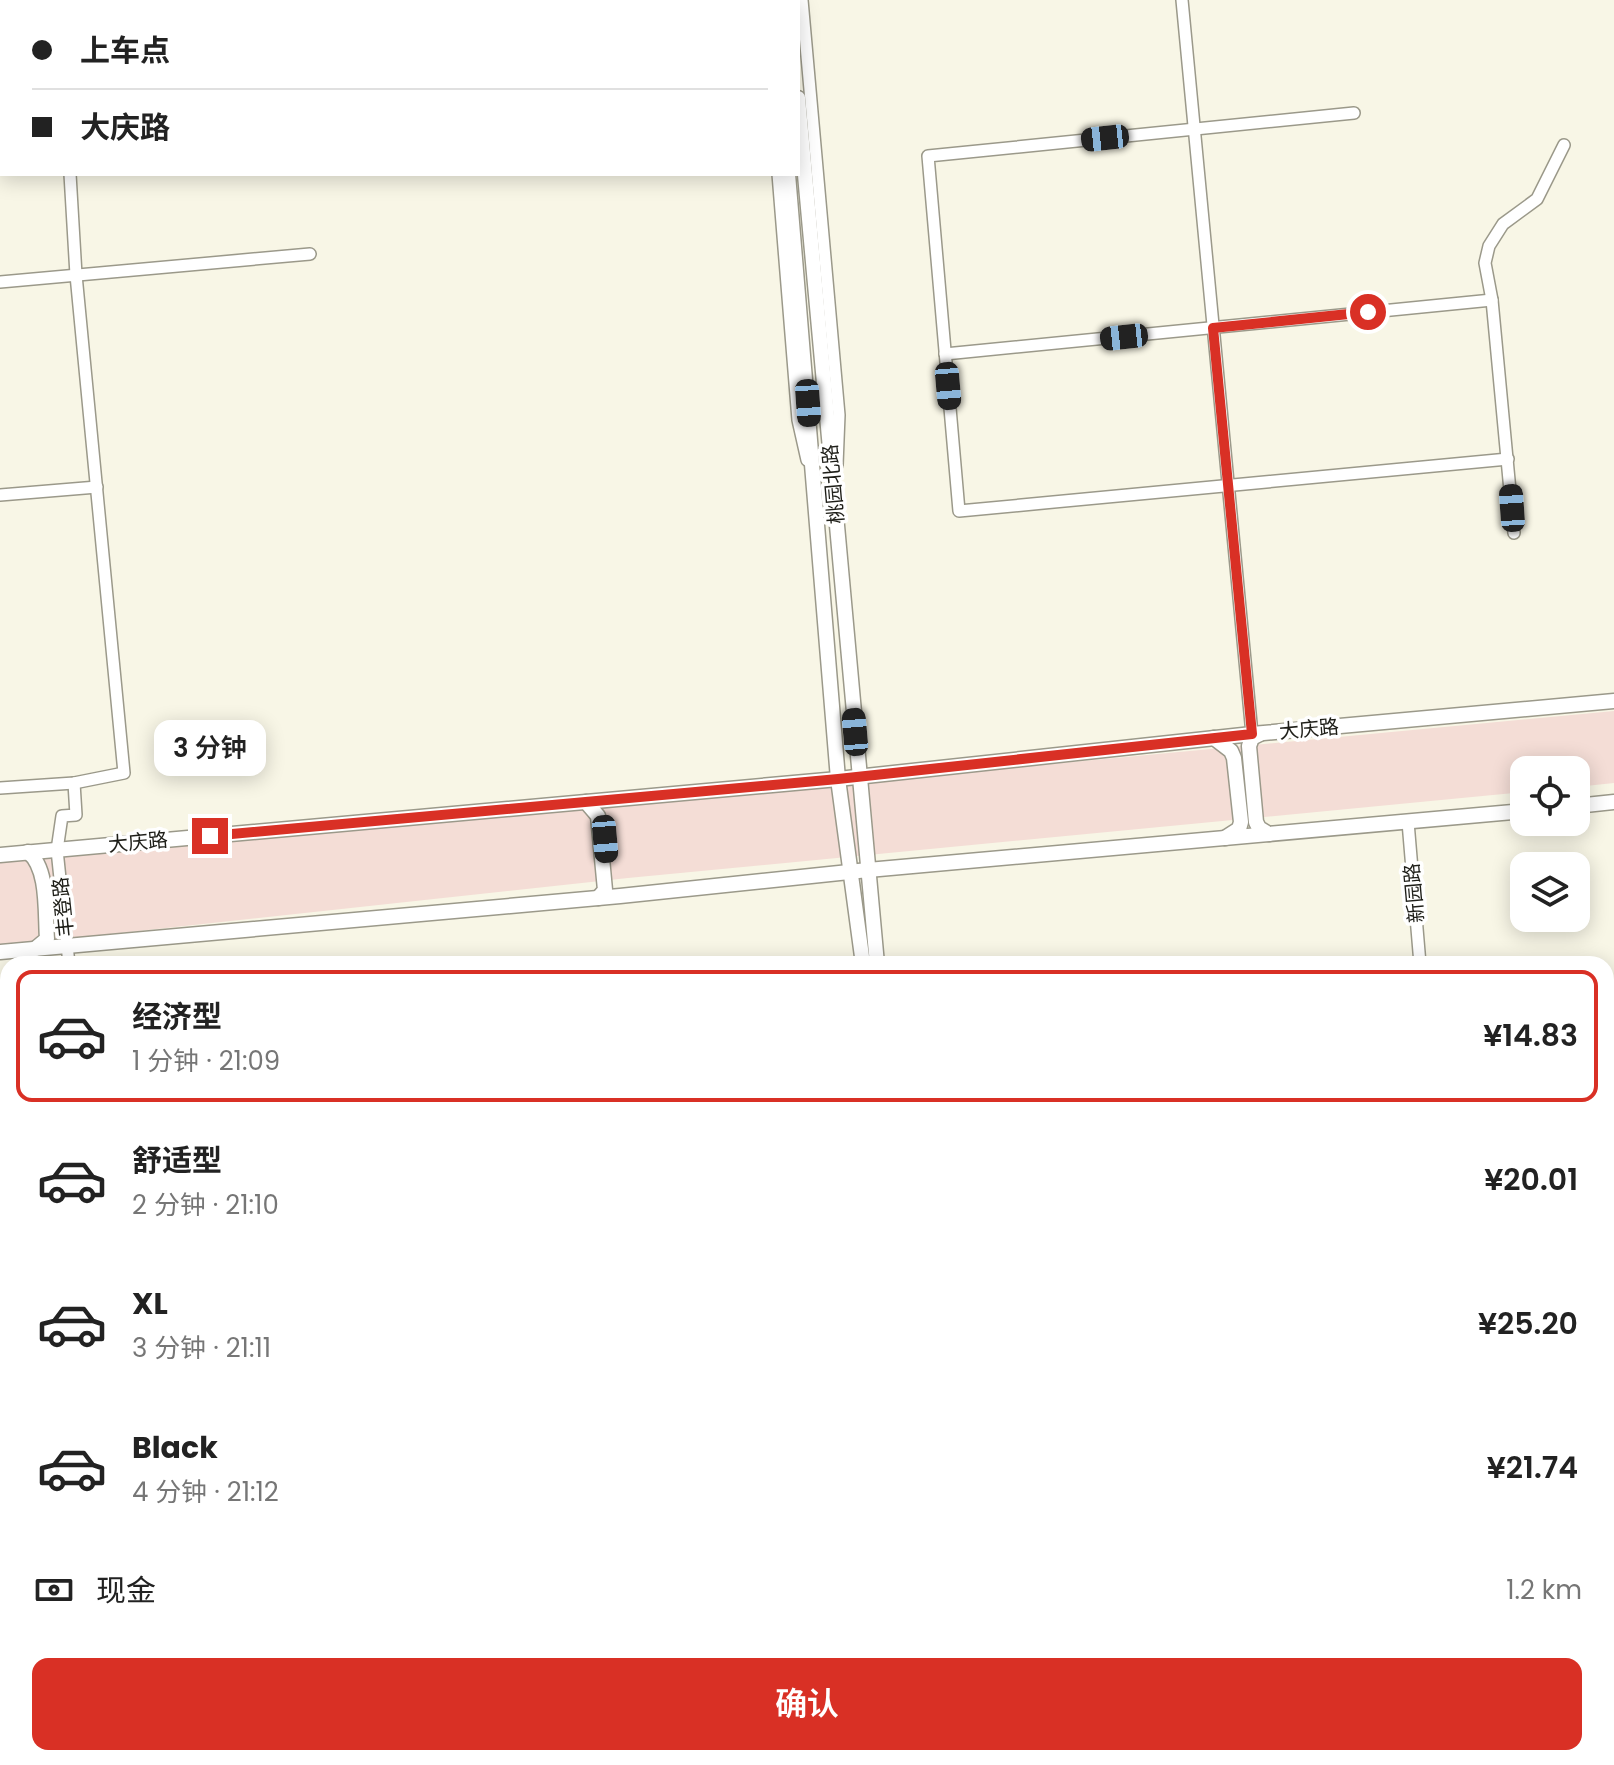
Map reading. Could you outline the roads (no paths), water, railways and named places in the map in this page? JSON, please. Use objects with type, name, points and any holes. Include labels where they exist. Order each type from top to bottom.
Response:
[{"type":"main road","name":"桃园北路","points":[[800,118],[876,956]]},
{"type":"main road","name":"桃园北路","points":[[788,176],[838,779],[862,956]]},
{"type":"main road","name":"大庆路","points":[[0,855],[838,779],[1214,738],[1614,701]]},
{"type":"main road","points":[[1256,734],[1249,746],[1256,822],[1269,834]]},
{"type":"main road","points":[[1214,738],[1231,751],[1234,758],[1241,822],[1239,829],[1225,838]]},
{"type":"main road","points":[[609,800],[603,807],[603,815],[610,889],[618,896]]},
{"type":"main road","points":[[586,802],[598,816],[605,890],[598,898]]},
{"type":"main road","points":[[1590,805],[1614,802]]},
{"type":"main road","points":[[0,952],[1510,812]]},
{"type":"main road","points":[[55,850],[48,855],[45,866],[53,938],[65,947]]},
{"type":"main road","points":[[28,852],[41,869],[47,939],[35,949]]},
{"type":"street","points":[[802,0],[839,415],[835,505]]},
{"type":"street","points":[[1182,0],[1228,485],[1256,734]]},
{"type":"street","points":[[1354,113],[928,156],[959,511],[1508,459]]},
{"type":"street","points":[[1514,533],[1492,300],[1485,263],[1489,246],[1503,224],[1537,199],[1564,145]]},
{"type":"street","points":[[0,788],[74,783],[124,773],[76,275],[70,176]]},
{"type":"street","points":[[778,176],[798,420],[814,493]]},
{"type":"street","points":[[0,282],[310,254]]},
{"type":"street","points":[[945,354],[1492,300]]},
{"type":"street","points":[[0,495],[97,487]]},
{"type":"street","points":[[55,850],[62,816],[76,815],[74,783]]},
{"type":"street","name":"新园路","points":[[1408,822],[1419,956]]},
{"type":"street","name":"丰登路","points":[[65,947],[67,956]]}]
